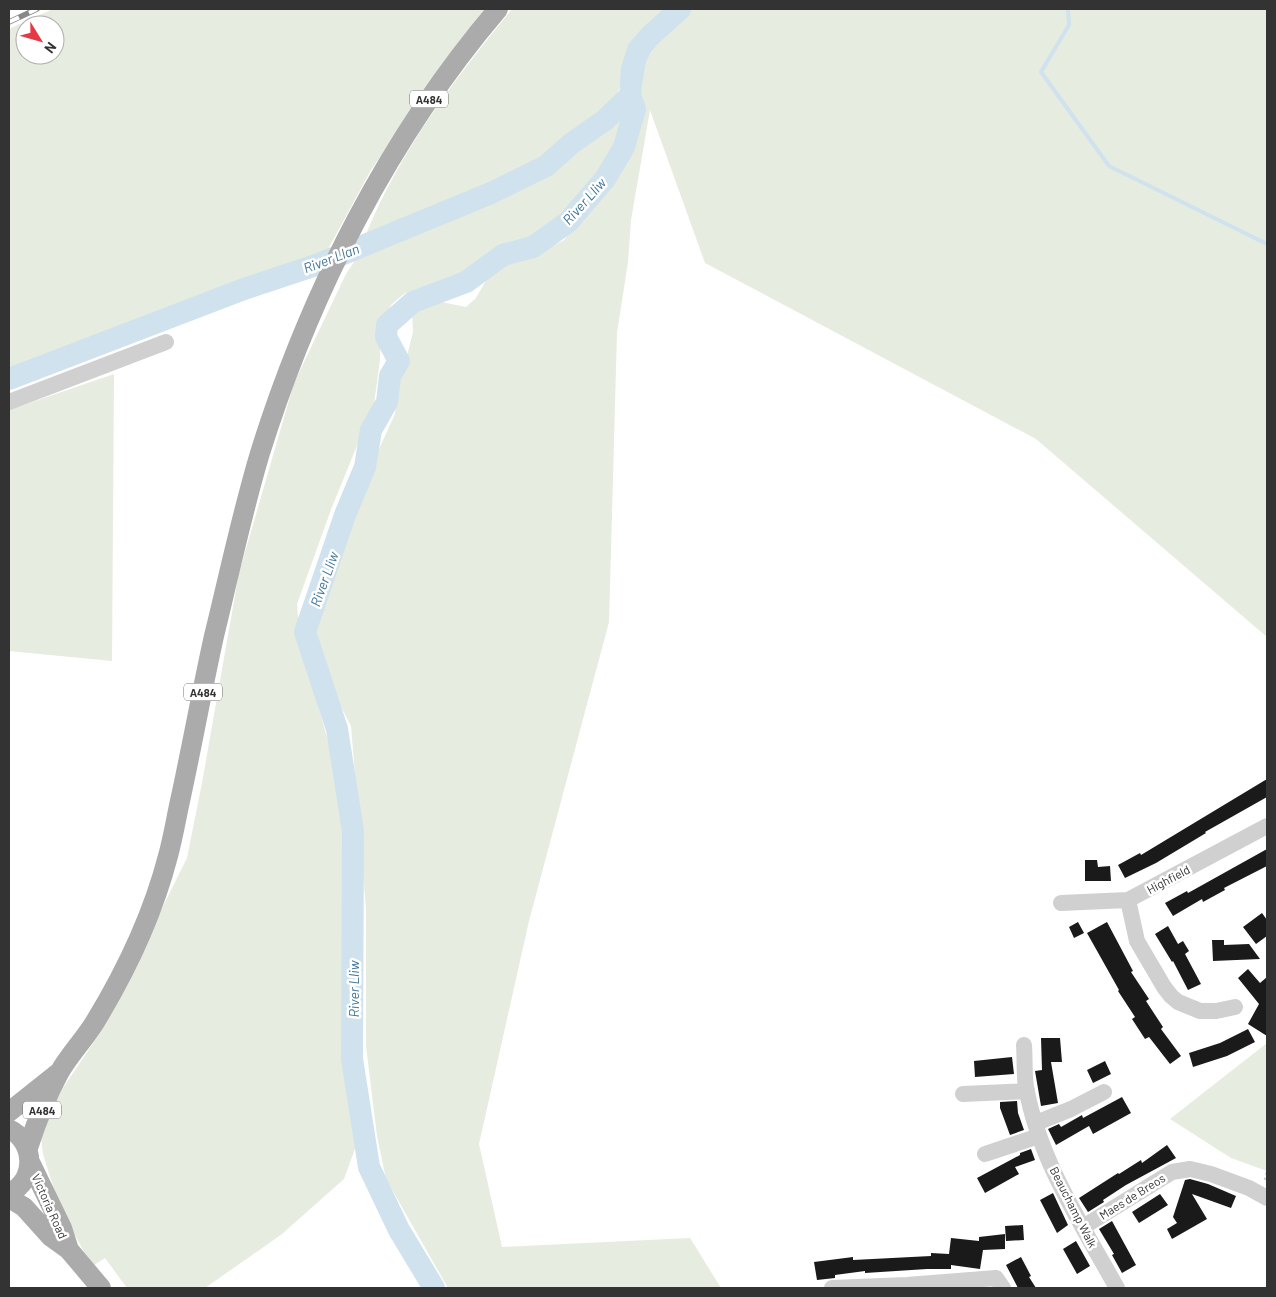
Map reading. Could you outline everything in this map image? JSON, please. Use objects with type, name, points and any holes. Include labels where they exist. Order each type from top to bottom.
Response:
[{"type":"main road","name":"A484","points":[[29,1155],[36,1122],[60,1072],[95,1023],[126,966],[147,919],[168,857],[213,640],[260,454],[289,369],[318,299],[370,196],[416,117],[478,32],[498,9]]},
{"type":"main road","name":"A484","points":[[9,1112],[60,1072]]},
{"type":"main road","name":"Victoria Road","points":[[9,1128],[23,1140],[62,1228],[69,1250]]},
{"type":"main road","points":[[9,1193],[23,1183],[28,1173],[29,1155]]},
{"type":"main road","name":"Victoria Road","points":[[9,1198],[24,1207],[51,1237],[69,1250],[101,1288]]},
{"type":"street","points":[[9,402],[166,342]]},
{"type":"street","name":"Highfield","points":[[1061,903],[1128,900],[1267,826]]},
{"type":"street","points":[[1128,900],[1137,941],[1171,996],[1178,1002],[1200,1011],[1236,1008]]},
{"type":"street","name":"Beauchamp Walk","points":[[1024,1045],[1027,1091],[1038,1130],[1068,1200],[1118,1288]]},
{"type":"street","points":[[963,1094],[1027,1091]]},
{"type":"street","points":[[985,1154],[1038,1130],[1071,1109],[1104,1092]]},
{"type":"street","name":"Maes de Breos","points":[[1083,1226],[1172,1172],[1190,1169],[1211,1174],[1249,1188],[1267,1198]]},
{"type":"street","points":[[832,1288],[908,1287],[996,1278],[1003,1288]]},
{"type":"path","points":[[1267,1172],[1265,1179],[1267,1186]]},
{"type":"shaded area","points":[[53,9],[488,9],[434,78],[371,170],[327,251],[109,331],[9,371],[9,29],[15,26],[15,65],[65,65],[65,15],[40,15]]},
{"type":"shaded area","points":[[512,9],[665,9],[643,31],[629,50],[624,63],[619,91],[614,102],[564,146],[526,171],[482,193],[365,237],[395,175],[430,117],[469,62]]},
{"type":"shaded area","points":[[691,9],[1267,9],[1267,637],[1036,439],[705,263],[650,110],[631,220],[628,262],[617,333],[609,622],[529,921],[479,1144],[502,1247],[690,1238],[721,1288],[448,1288],[386,1179],[377,1136],[366,1046],[366,909],[351,726],[317,661],[313,616],[379,449],[395,414],[398,377],[407,356],[413,332],[412,313],[417,305],[431,300],[466,307],[476,298],[488,277],[499,267],[534,251],[549,248],[564,240],[585,215],[618,168],[631,138],[646,63],[656,41]]},
{"type":"shaded area","points":[[629,106],[630,113],[618,149],[608,166],[561,221],[537,235],[491,252],[460,277],[405,293],[392,304],[383,317],[374,404],[332,507],[297,604],[300,643],[339,779],[347,872],[346,1011],[356,1146],[344,1179],[282,1234],[205,1288],[127,1288],[105,1258],[94,1265],[84,1252],[59,1205],[43,1154],[40,1128],[63,1088],[100,1033],[187,858],[239,573],[294,383],[346,274],[356,259],[397,239],[476,207],[554,167]]},
{"type":"shaded area","points":[[114,374],[112,661],[9,651],[9,410]]},
{"type":"shaded area","points":[[1267,1043],[1267,1171],[1231,1158],[1170,1119]]},
{"type":"water","points":[[665,9],[691,9],[656,41],[646,63],[642,85],[631,83],[623,76],[629,54],[637,38]]},
{"type":"building","points":[[1267,779],[1267,797],[1205,832],[1156,863],[1125,878],[1118,865],[1140,853],[1141,855]]},
{"type":"building","points":[[1267,849],[1267,866],[1224,888],[1225,890],[1203,902],[1202,899],[1173,916],[1165,903],[1187,891],[1188,893]]},
{"type":"building","points":[[1085,860],[1097,860],[1098,867],[1110,866],[1111,881],[1085,881]]},
{"type":"building","points":[[1262,913],[1267,920],[1267,936],[1256,944],[1243,927]]},
{"type":"building","points":[[1078,922],[1084,933],[1074,938],[1069,927]]},
{"type":"building","points":[[1107,922],[1133,971],[1131,972],[1149,999],[1146,1001],[1163,1027],[1161,1029],[1181,1056],[1170,1064],[1149,1037],[1145,1039],[1132,1019],[1135,1017],[1118,991],[1087,933]]},
{"type":"building","points":[[1168,926],[1178,944],[1183,941],[1189,951],[1185,954],[1201,984],[1188,990],[1173,961],[1155,934]]},
{"type":"building","points":[[1212,940],[1224,940],[1224,945],[1249,944],[1260,959],[1213,961]]},
{"type":"building","points":[[1248,969],[1260,983],[1267,977],[1267,1036],[1248,1024],[1259,1004],[1238,978]]},
{"type":"building","points":[[1248,1029],[1255,1042],[1227,1056],[1193,1067],[1189,1053],[1220,1043]]},
{"type":"building","points":[[1041,1038],[1060,1038],[1062,1062],[1051,1062],[1058,1103],[1041,1106],[1035,1071],[1042,1070]]},
{"type":"building","points":[[1012,1057],[1014,1074],[975,1077],[974,1061]]},
{"type":"building","points":[[1105,1061],[1111,1074],[1093,1083],[1087,1070]]},
{"type":"building","points":[[1122,1097],[1131,1113],[1093,1134],[1089,1126],[1056,1145],[1048,1129],[1059,1124],[1061,1127],[1082,1115],[1083,1118]]},
{"type":"building","points":[[1017,1101],[1018,1113],[1024,1130],[1010,1135],[1000,1108],[1000,1102]]},
{"type":"building","points":[[1167,1145],[1176,1158],[1126,1185],[1088,1212],[1079,1198],[1141,1160],[1142,1163]]},
{"type":"building","points":[[1031,1149],[1035,1160],[1015,1167],[1019,1174],[985,1193],[977,1178],[1020,1155],[1020,1153]]},
{"type":"building","points":[[1190,1179],[1208,1184],[1236,1196],[1231,1208],[1192,1194],[1207,1219],[1172,1239],[1167,1229],[1177,1223],[1173,1217],[1185,1180]]},
{"type":"building","points":[[1053,1193],[1068,1225],[1057,1233],[1040,1200]]},
{"type":"building","points":[[1160,1194],[1168,1205],[1139,1223],[1132,1212]]},
{"type":"building","points":[[1112,1221],[1136,1265],[1122,1273],[1112,1255],[1114,1254],[1099,1229]]},
{"type":"building","points":[[1023,1225],[1024,1240],[1006,1241],[1005,1226]]},
{"type":"building","points":[[1005,1234],[1005,1249],[983,1250],[980,1269],[951,1265],[951,1269],[865,1273],[865,1271],[835,1275],[835,1278],[817,1280],[814,1262],[853,1257],[853,1260],[931,1256],[931,1253],[949,1254],[951,1238],[979,1241],[979,1237]]},
{"type":"building","points":[[1076,1241],[1090,1266],[1077,1274],[1063,1249]]},
{"type":"building","points":[[1021,1257],[1031,1276],[1029,1277],[1036,1288],[1018,1288],[1006,1265]]},
{"type":"waterway","name":"River Lliw","points":[[434,1288],[399,1230],[369,1167],[352,1059],[353,831],[337,729],[305,632],[345,515],[365,467],[371,430],[387,402],[390,376],[399,361],[386,337],[387,325],[413,302],[466,282],[503,255],[533,247],[568,222],[605,179],[624,147],[635,109],[630,96],[632,69],[638,50],[650,36],[680,9]]},
{"type":"waterway","points":[[1068,9],[1069,25],[1041,72],[1109,166],[1267,244]]},
{"type":"waterway","name":"River Llan","points":[[9,379],[244,289],[319,264],[491,193],[546,166],[572,143],[605,120],[630,96]]},
{"type":"railway","points":[[9,22],[37,9]]}]
